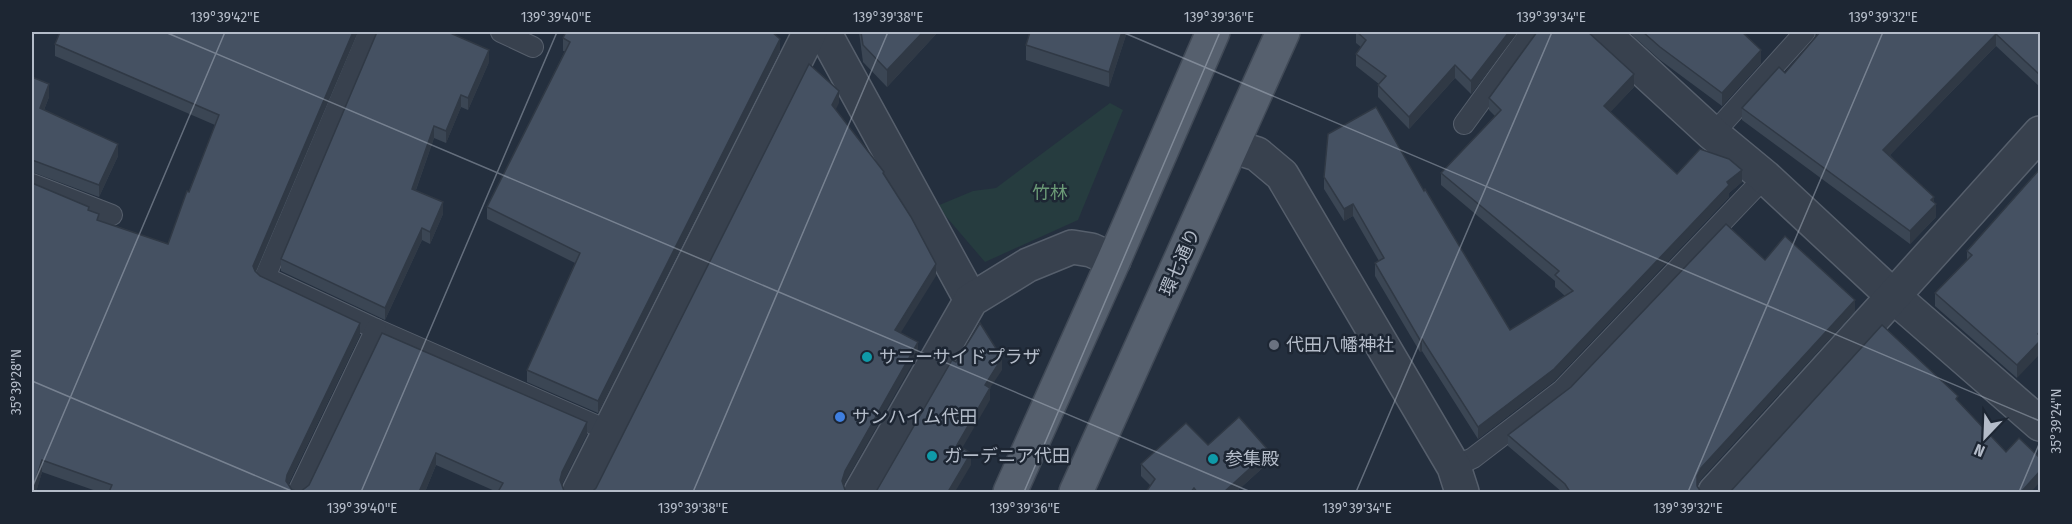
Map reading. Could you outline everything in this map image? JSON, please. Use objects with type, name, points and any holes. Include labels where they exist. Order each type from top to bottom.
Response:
[{"type":"main road","points":[[1010,492],[1213,32]]},
{"type":"main road","name":"環七通り","points":[[1076,492],[1283,32]]},
{"type":"street","points":[[579,492],[810,32]]},
{"type":"street","points":[[824,32],[971,300]]},
{"type":"street","points":[[1602,32],[1713,134],[1765,177],[1893,296],[2040,424]]},
{"type":"street","points":[[1715,492],[1880,313],[2040,133]]},
{"type":"street","points":[[1232,146],[1257,154],[1282,175],[1458,480]]},
{"type":"street","points":[[861,492],[971,300],[1028,265],[1072,247],[1091,250],[1114,260]]},
{"type":"lane","points":[[369,32],[265,277],[376,329],[609,430]]},
{"type":"lane","points":[[501,32],[533,47]]},
{"type":"lane","points":[[1464,124],[1531,32]]},
{"type":"lane","points":[[1713,134],[1805,32]]},
{"type":"lane","points":[[1458,480],[1473,458],[1562,390],[1765,177]]},
{"type":"lane","points":[[32,184],[112,215]]},
{"type":"lane","points":[[298,492],[376,329]]},
{"type":"green space","name":"竹林","points":[[1110,103],[1123,110],[1078,220],[985,262],[937,206],[973,191],[996,188]]},
{"type":"building","points":[[60,32],[353,32],[253,266],[260,276],[360,323],[287,475],[286,481],[292,490],[300,492],[109,492],[112,485],[42,460],[32,492],[32,183],[89,207],[88,210],[99,214],[97,220],[168,244],[187,191],[189,192],[219,115],[55,44]]},
{"type":"building","points":[[377,32],[448,32],[489,50],[468,98],[461,95],[446,131],[434,126],[412,189],[443,202],[430,232],[422,228],[385,308],[281,259]]},
{"type":"building","points":[[566,32],[772,32],[780,39],[598,401],[527,370],[580,253],[487,207],[570,42],[563,38]]},
{"type":"building","points":[[861,32],[923,32],[887,70],[863,45]]},
{"type":"building","points":[[1030,32],[1122,32],[1109,72],[1026,45]]},
{"type":"building","points":[[1357,32],[1509,32],[1471,81],[1455,65],[1409,117],[1378,85],[1386,76],[1356,54],[1366,40]]},
{"type":"building","points":[[1537,32],[1588,32],[1634,74],[1604,106],[1677,174],[1700,149],[1729,159],[1742,170],[1727,182],[1729,185],[1554,369],[1478,427],[1422,339],[1420,340],[1375,263],[1384,258],[1353,204],[1344,209],[1324,177],[1328,134],[1376,107],[1424,191],[1425,189],[1510,330],[1573,291],[1555,275],[1559,271],[1441,173],[1501,110],[1489,98]]},
{"type":"building","points":[[1643,32],[1742,32],[1761,50],[1722,93]]},
{"type":"building","points":[[1820,32],[2040,32],[2040,75],[1996,34],[1883,150],[1934,197],[1931,200],[1936,204],[1910,231],[1742,108],[1779,67],[1785,73]]},
{"type":"building","points":[[809,64],[839,91],[832,105],[884,172],[936,264],[895,330],[918,342],[845,471],[842,481],[848,492],[592,492],[596,488]]},
{"type":"building","points":[[32,77],[49,84],[40,108],[118,144],[99,185],[32,160]]},
{"type":"building","points":[[2040,169],[2040,331],[2038,334],[2040,341],[2017,365],[1935,293],[1972,255],[1967,251]]},
{"type":"building","points":[[1726,224],[1765,260],[1785,236],[1855,300],[1701,468],[1697,476],[1697,486],[1701,492],[1570,492],[1565,484],[1508,435],[1571,387]]},
{"type":"building","points":[[980,323],[1002,358],[985,385],[990,388],[957,445],[971,453],[948,492],[874,492],[952,360],[956,362]]},
{"type":"building","points":[[1882,325],[1958,396],[1956,399],[2006,452],[2019,438],[2040,458],[2040,471],[2021,492],[1730,492]]},
{"type":"building","points":[[382,333],[587,422],[562,472],[560,480],[566,492],[498,492],[503,483],[436,453],[419,492],[300,492],[309,485]]},
{"type":"building","name":"参集殿","points":[[1239,417],[1269,451],[1224,492],[1197,492],[1194,488],[1191,492],[1146,492],[1155,479],[1141,464],[1186,423],[1208,445]]},
{"type":"place","name":"代田八幡神社","points":[[1274,345]]},
{"type":"place","name":"サニーサイドプラザ","points":[[867,357]]},
{"type":"place","name":"サンハイム代田","points":[[840,417]]},
{"type":"place","name":"ガーデニア代田","points":[[932,456]]},
{"type":"place","name":"参集殿","points":[[1213,459]]}]
